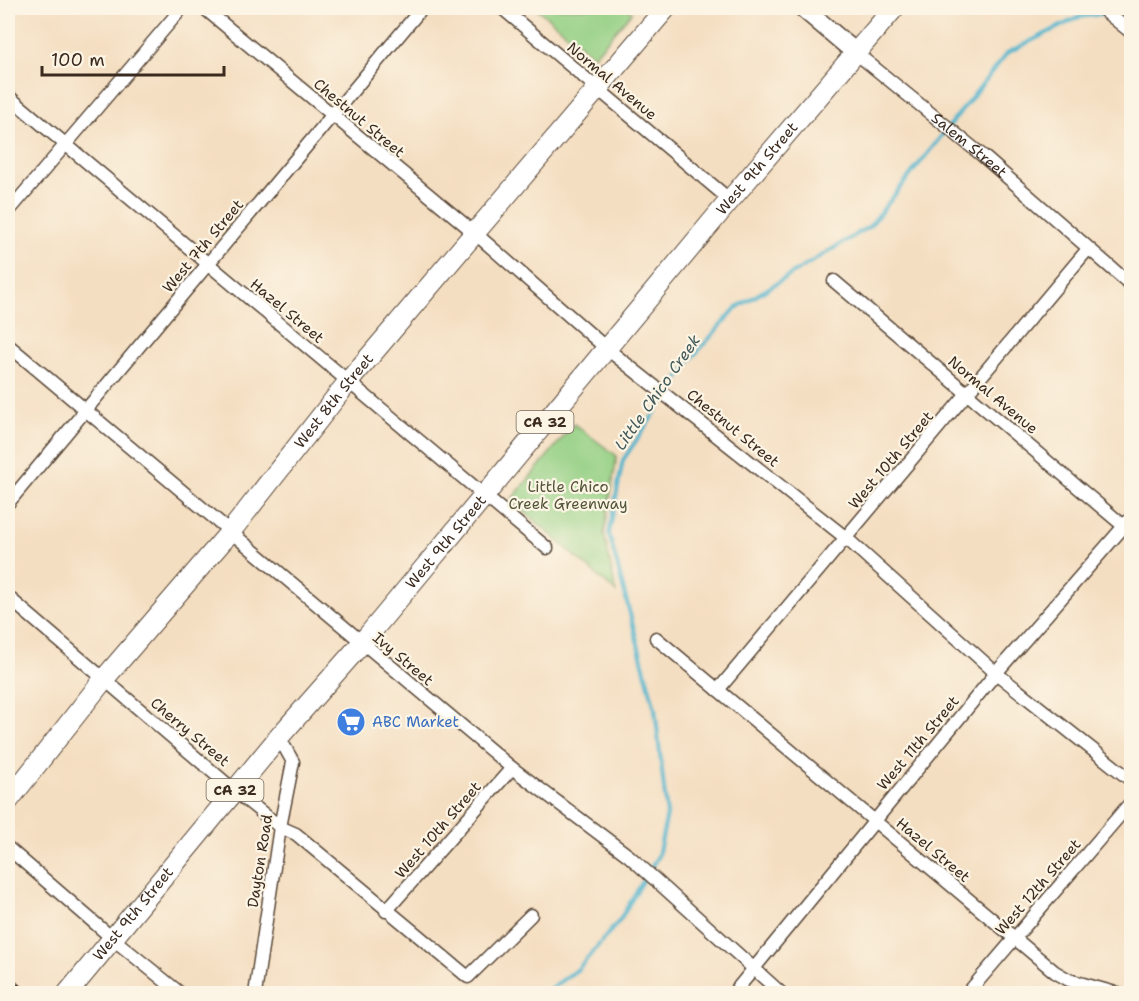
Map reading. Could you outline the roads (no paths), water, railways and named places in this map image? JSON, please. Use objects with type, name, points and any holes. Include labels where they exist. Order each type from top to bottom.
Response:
[{"type":"main road","name":"West 8th Street","points":[[8,801],[104,679],[231,531],[348,382],[666,8]]},
{"type":"main road","name":"West 9th Street","points":[[67,993],[279,737],[361,644],[729,200],[894,8]]},
{"type":"street","points":[[8,212],[182,8]]},
{"type":"street","name":"Chestnut Street","points":[[204,8],[476,234],[606,348],[654,383],[846,538],[996,673],[1131,780]]},
{"type":"street","name":"West 7th Street","points":[[8,503],[422,8]]},
{"type":"street","name":"Normal Avenue","points":[[502,8],[729,200]]},
{"type":"street","name":"Salem Street","points":[[802,8],[933,115],[1131,286]]},
{"type":"street","points":[[1101,8],[1131,33]]},
{"type":"street","name":"Hazel Street","points":[[8,96],[547,548]]},
{"type":"street","name":"West 10th Street","points":[[718,690],[1088,249]]},
{"type":"street","name":"Normal Avenue","points":[[834,281],[1129,525]]},
{"type":"street","name":"Ivy Street","points":[[8,345],[231,531],[361,644],[512,768],[629,856],[782,993]]},
{"type":"street","name":"West 11th Street","points":[[733,993],[873,819],[996,673],[1129,525]]},
{"type":"street","name":"Cherry Street","points":[[8,597],[235,790],[280,827],[296,834],[468,977],[531,915]]},
{"type":"street","name":"Hazel Street","points":[[656,638],[1014,938],[1069,980],[1113,993]]},
{"type":"street","name":"Dayton Road","points":[[255,993],[280,827],[293,762],[279,737]]},
{"type":"street","name":"West 10th Street","points":[[386,910],[512,768]]},
{"type":"street","name":"West 12th Street","points":[[967,993],[1131,801]]},
{"type":"street","points":[[8,848],[112,938],[181,993]]},
{"type":"waterway","name":"Little Chico Creek","points":[[1112,12],[1132,8]]},
{"type":"waterway","name":"Little Chico Creek","points":[[543,994],[578,969],[619,921],[658,856],[667,815],[655,709],[609,534],[623,460],[692,358],[736,308],[870,226],[1007,53],[1079,17],[1101,14]]},
{"type":"railway","points":[[8,978],[26,994]]},
{"type":"place","name":"ABC Market","points":[[351,722]]},
{"type":"park label","name":"Little Chico Creek Greenway","points":[[568,496]]}]
